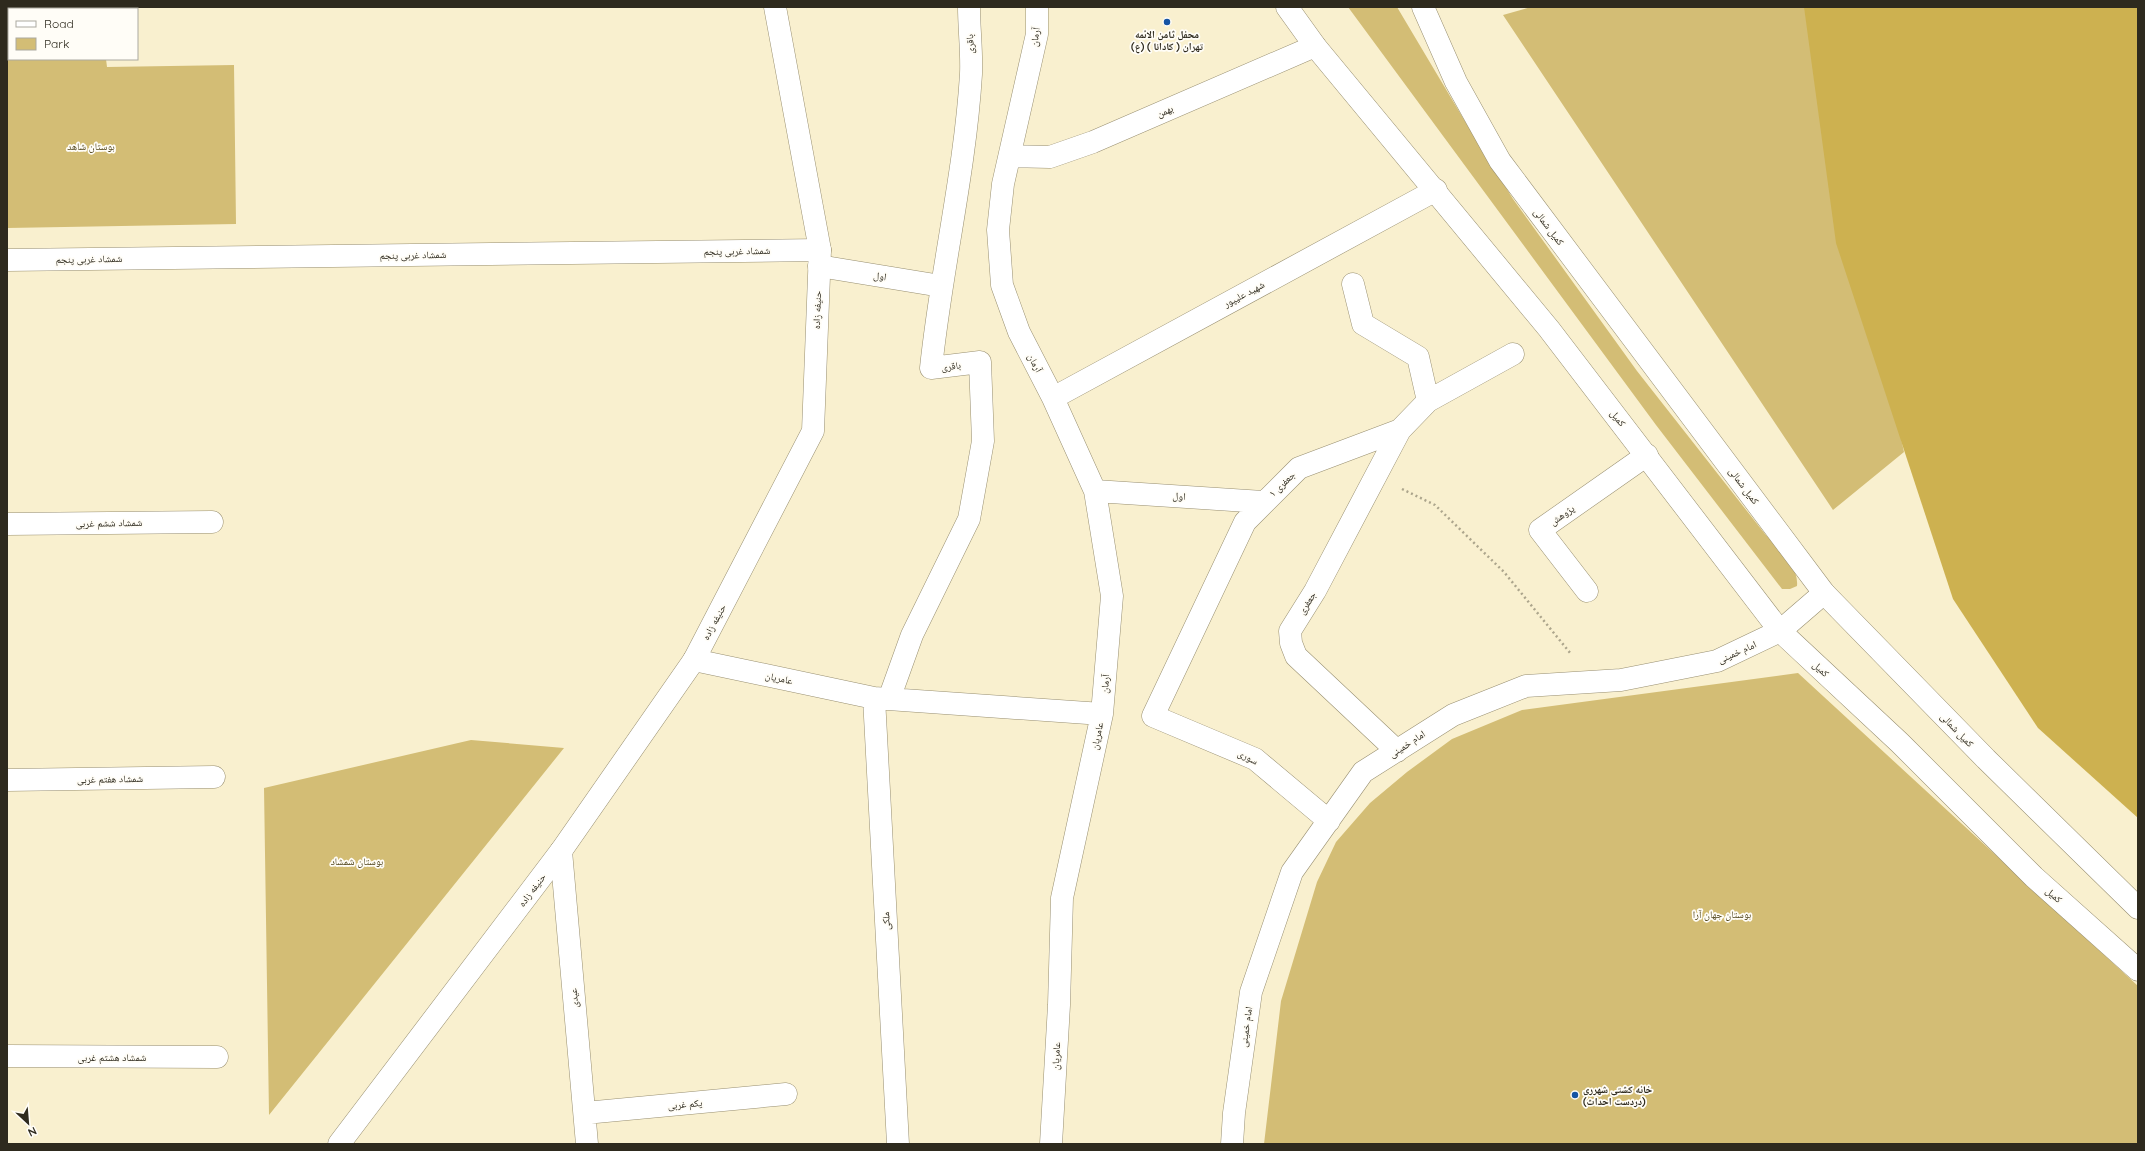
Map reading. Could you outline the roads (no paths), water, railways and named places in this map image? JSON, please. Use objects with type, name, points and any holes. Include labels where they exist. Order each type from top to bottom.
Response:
[{"type":"street","name":"حنیفه زاده","points":[[339,1144],[561,851],[694,660],[813,432],[819,258],[775,7]]},
{"type":"street","name":"باقری","points":[[881,698],[969,519],[983,441],[980,362],[931,368],[941,286],[962,170],[971,72],[968,7]]},
{"type":"street","name":"آرمان","points":[[1037,7],[1037,34],[1003,184],[998,230],[1002,285],[1019,332],[1053,398],[1094,491],[1112,596],[1102,714]]},
{"type":"street","points":[[1287,7],[1315,46],[1436,190]]},
{"type":"street","name":"کمیل شمالی","points":[[1423,7],[1456,82],[1500,161],[1824,594],[1986,759],[2138,908]]},
{"type":"street","name":"بهمن","points":[[1010,156],[1050,157],[1093,142],[1315,46]]},
{"type":"street","name":"کمیل","points":[[1436,190],[1548,329],[1780,631],[1900,744],[2034,877],[2138,970]]},
{"type":"street","name":"شهید علیپور","points":[[1053,398],[1436,190]]},
{"type":"street","name":"شمشاد غربی پنجم","points":[[7,260],[819,258]]},
{"type":"street","name":"اول","points":[[819,258],[941,286]]},
{"type":"street","points":[[1353,284],[1363,324],[1418,357],[1428,401]]},
{"type":"street","name":"جعفری ۱","points":[[1153,716],[1245,522],[1264,502],[1298,468],[1400,430],[1428,401],[1512,354]]},
{"type":"street","name":"جعفری","points":[[1397,751],[1296,656],[1291,644],[1290,631],[1315,592],[1400,430]]},
{"type":"street","name":"پژوهش","points":[[1587,591],[1540,530],[1647,456]]},
{"type":"street","name":"اول","points":[[1094,491],[1264,502]]},
{"type":"street","name":"شمشاد ششم غربی","points":[[7,524],[212,522]]},
{"type":"street","name":"امام خمینی","points":[[1232,1144],[1234,1113],[1251,992],[1292,872],[1363,772],[1452,715],[1526,686],[1621,680],[1718,661],[1780,631],[1824,594]]},
{"type":"street","name":"عامریان","points":[[694,660],[881,698],[1102,714],[1062,898],[1059,1005],[1051,1144]]},
{"type":"street","name":"ملکی","points":[[881,698],[898,1144]]},
{"type":"street","name":"سوری","points":[[1153,716],[1255,759],[1329,821]]},
{"type":"street","name":"شمشاد هفتم غربی","points":[[7,780],[214,778]]},
{"type":"street","name":"عیدی","points":[[561,851],[587,1144]]},
{"type":"street","name":"شمشاد هشتم غربی","points":[[7,1056],[217,1058]]},
{"type":"street","name":"یکم غربی","points":[[585,1113],[786,1094]]},
{"type":"place","name":"محفل ثامن الائمه (ع) تهران ( کادانا )","points":[[1167,22]]},
{"type":"place","name":"خانه کشتی شهرری (دردست احداث)","points":[[1575,1095]]},
{"type":"park label","name":"بوستان شاهد","points":[[91,146]]},
{"type":"park label","name":"بوستان شمشاد","points":[[357,861]]},
{"type":"park label","name":"بوستان جهان آرا","points":[[1722,914]]}]
